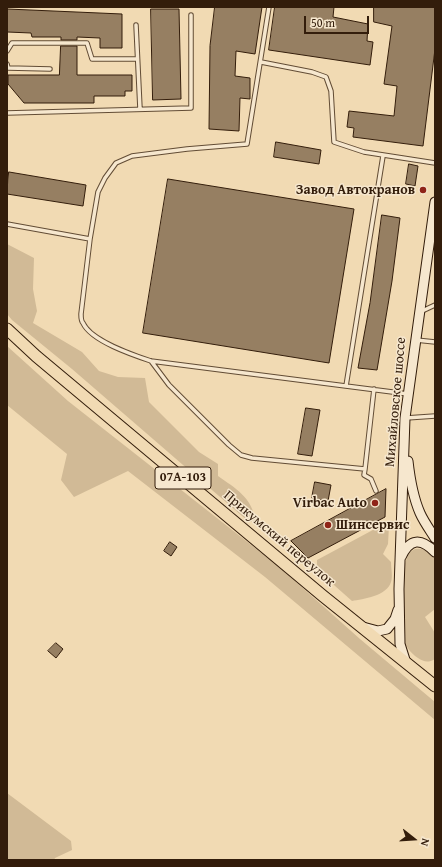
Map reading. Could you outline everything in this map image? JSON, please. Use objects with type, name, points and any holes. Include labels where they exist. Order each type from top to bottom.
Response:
[{"type":"main road","name":"Михайловское шоссе","points":[[406,663],[400,644],[399,607],[405,418],[435,202]]},
{"type":"main road","name":"Прикумский переулок","points":[[7,329],[36,356],[406,663]]},
{"type":"main road","points":[[404,438],[410,481],[415,498],[421,514],[435,538]]},
{"type":"main road","points":[[400,561],[404,550],[410,544],[415,542],[421,542],[435,552]]},
{"type":"main road","points":[[361,626],[378,631],[387,629],[395,619],[399,607]]},
{"type":"main road","name":"07А-103","points":[[406,663],[433,682]]},
{"type":"lane","points":[[269,7],[247,144],[187,149],[132,156],[116,163],[104,178],[98,192],[90,239],[81,314],[82,322],[88,330],[100,339],[126,353],[151,361],[408,394]]},
{"type":"lane","points":[[7,113],[191,108],[191,15]]},
{"type":"lane","points":[[136,25],[140,109]]},
{"type":"lane","points":[[7,51],[12,43],[87,43],[92,59],[138,59]]},
{"type":"lane","points":[[261,62],[312,72],[326,77],[331,91],[334,142],[364,152],[383,156],[435,163]]},
{"type":"lane","points":[[7,64],[8,68],[50,69]]},
{"type":"lane","points":[[346,386],[383,156]]},
{"type":"lane","points":[[7,224],[90,239]]},
{"type":"lane","points":[[419,312],[435,305]]},
{"type":"lane","points":[[415,340],[435,342]]},
{"type":"lane","points":[[151,361],[170,385],[229,445],[241,455],[252,458],[365,469]]},
{"type":"lane","points":[[374,389],[364,475],[371,479],[376,491]]},
{"type":"lane","points":[[405,418],[435,416]]},
{"type":"shaded area","points":[[7,244],[34,258],[33,289],[37,311],[33,323],[82,352],[99,371],[118,377],[145,378],[149,402],[199,452],[218,464],[218,476],[237,489],[247,500],[254,513],[255,521],[249,522],[72,369],[12,320],[7,314]]},
{"type":"shaded area","points":[[7,346],[68,401],[278,566],[360,639],[435,702],[435,720],[265,577],[128,471],[74,497],[61,480],[67,454],[7,405]]},
{"type":"shaded area","points":[[384,524],[389,526],[388,544],[383,554],[391,562],[392,580],[389,587],[380,594],[352,601],[317,570],[317,560]]},
{"type":"shaded area","points":[[415,549],[426,550],[435,556],[435,609],[425,617],[435,633],[435,659],[428,661],[420,659],[410,651],[404,642],[402,633],[402,591],[404,567],[410,552]]},
{"type":"shaded area","points":[[7,793],[71,841],[72,850],[55,858],[54,860],[7,860]]},
{"type":"building","points":[[215,7],[262,7],[255,54],[236,51],[235,76],[250,78],[250,99],[240,98],[239,131],[209,129],[210,46]]},
{"type":"building","points":[[275,7],[334,7],[333,17],[368,24],[367,41],[373,42],[370,65],[269,50]]},
{"type":"building","points":[[374,7],[435,7],[435,49],[423,146],[353,137],[354,128],[347,127],[349,111],[394,116],[397,86],[384,84],[392,26],[374,22]]},
{"type":"building","points":[[7,9],[122,14],[122,48],[100,48],[100,38],[77,37],[77,40],[61,40],[61,37],[32,37],[31,33],[7,32]]},
{"type":"building","points":[[151,9],[179,9],[181,99],[153,100]]},
{"type":"building","points":[[61,46],[77,46],[77,75],[132,75],[132,91],[125,91],[125,96],[94,96],[94,103],[24,103],[8,84],[8,75],[59,75]]},
{"type":"building","points":[[276,142],[321,150],[319,164],[274,157]]},
{"type":"building","points":[[409,164],[418,166],[415,186],[406,184]]},
{"type":"building","points":[[9,172],[86,185],[83,206],[7,194]]},
{"type":"building","points":[[168,179],[354,209],[329,363],[143,333]]},
{"type":"building","points":[[382,215],[400,218],[392,281],[377,370],[358,368],[370,303]]},
{"type":"building","points":[[306,408],[320,410],[312,456],[298,454]]},
{"type":"building","points":[[315,482],[331,485],[328,501],[312,498]]},
{"type":"building","points":[[386,489],[385,517],[308,558],[291,541]]},
{"type":"building","points":[[170,542],[177,547],[171,556],[164,551]]},
{"type":"building","points":[[56,643],[63,649],[56,658],[48,651]]},
{"type":"place","name":"Завод Автокранов","points":[[423,190]]},
{"type":"place","name":"Virbac Auto","points":[[375,503]]},
{"type":"place","name":"Шинсервис","points":[[328,525]]}]
